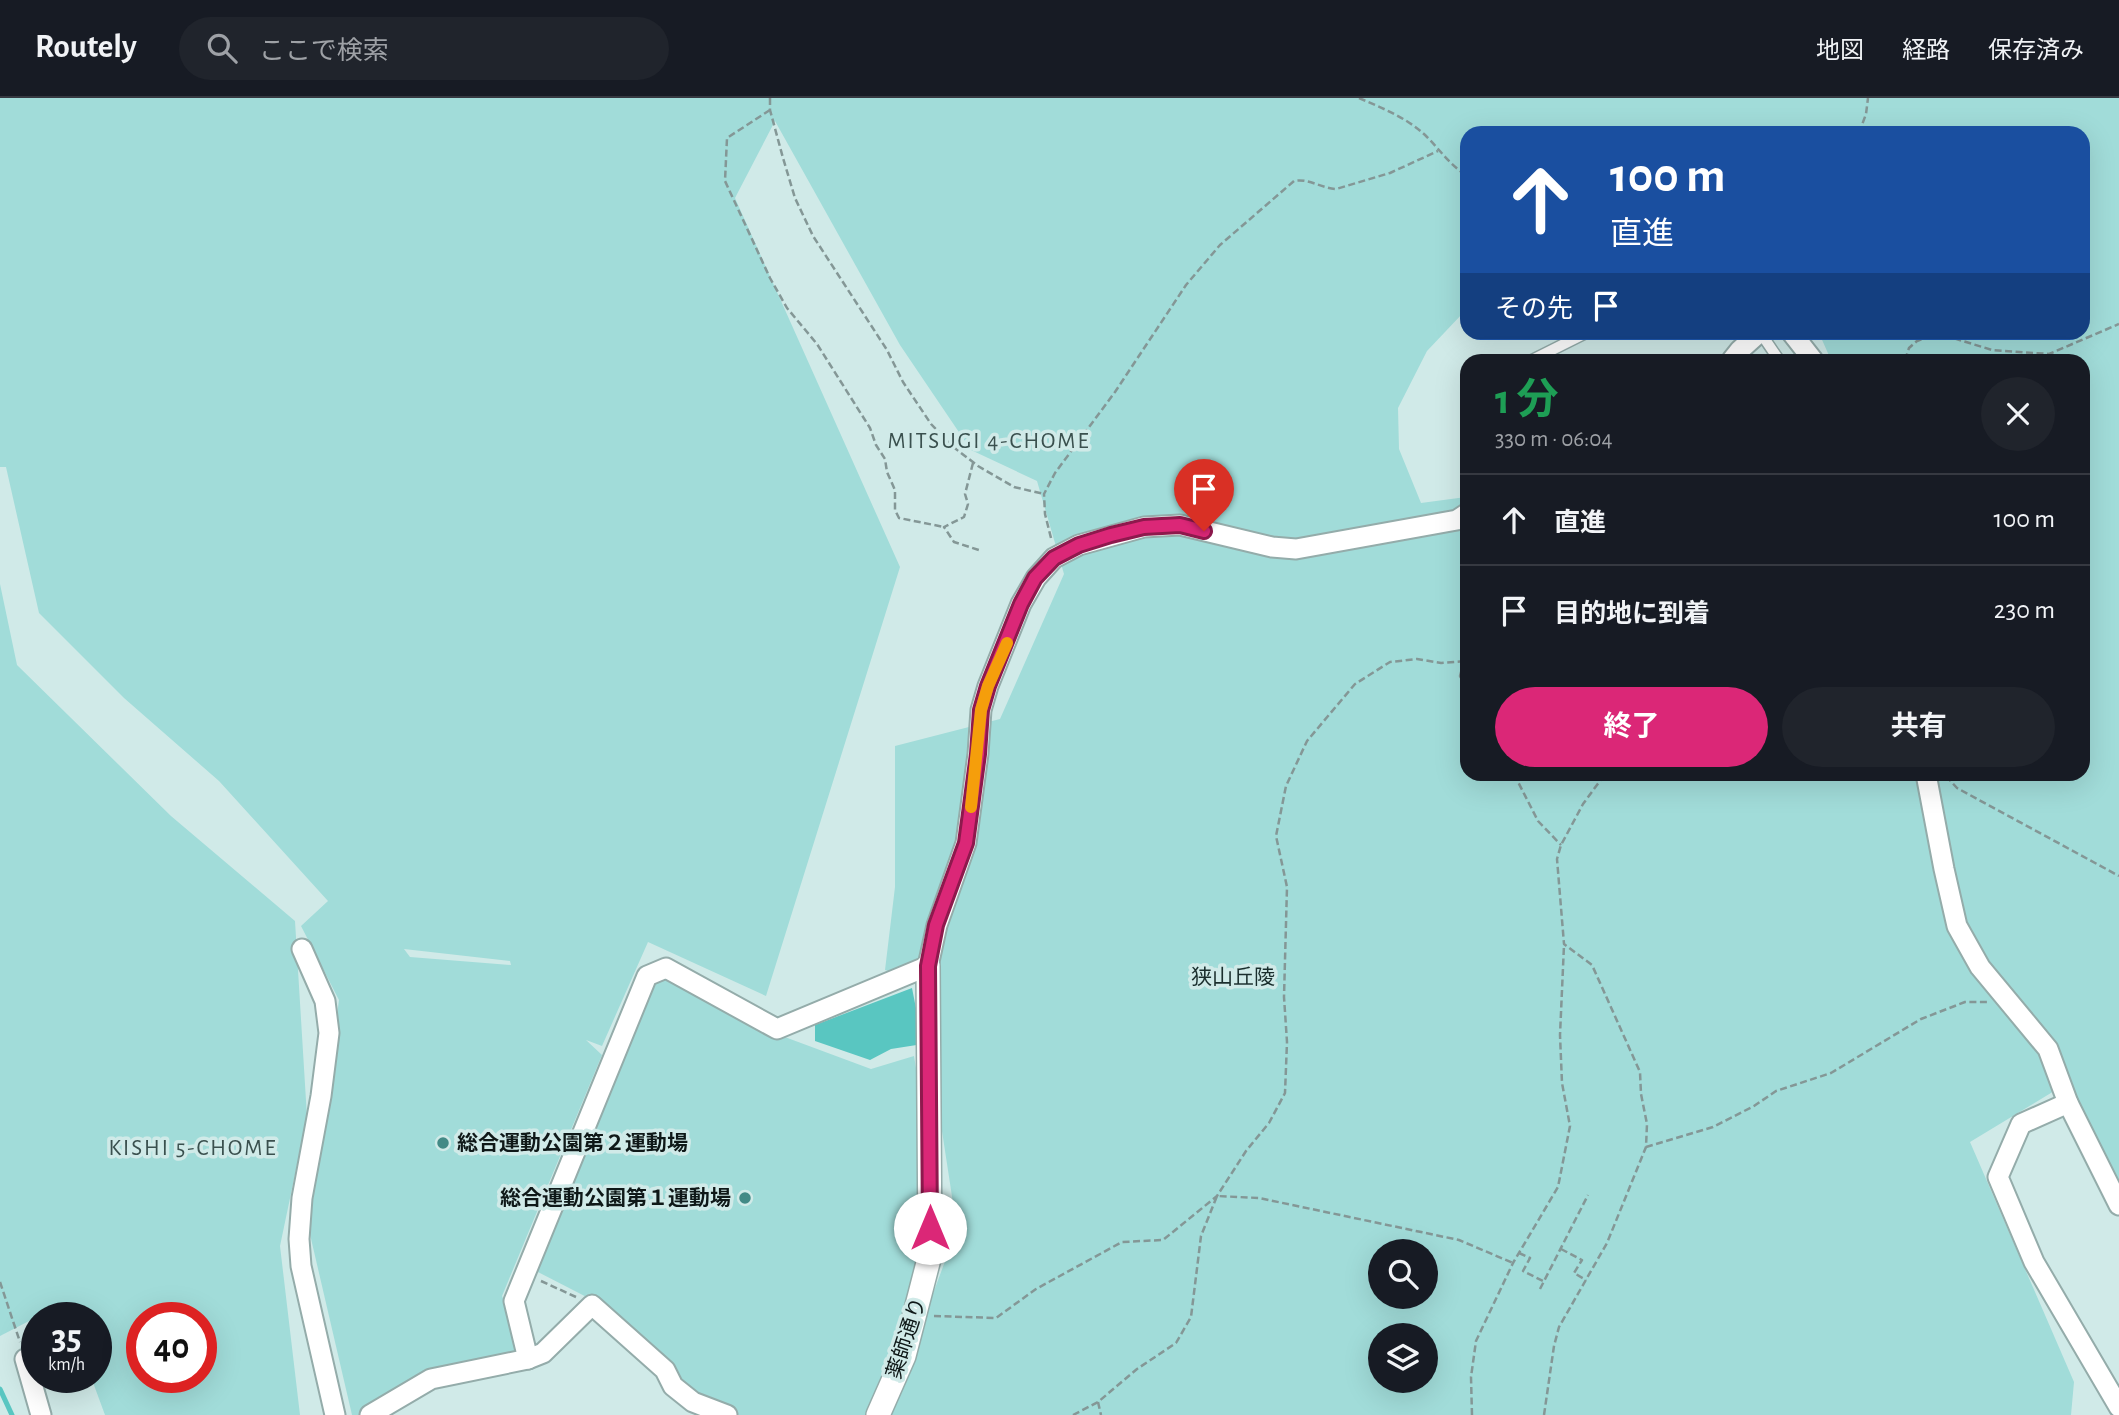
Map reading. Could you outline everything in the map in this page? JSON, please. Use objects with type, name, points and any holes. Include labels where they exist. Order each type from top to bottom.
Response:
[{"type":"street","points":[[1737,354],[1751,340]]},
{"type":"street","points":[[1797,340],[1808,354]]},
{"type":"street","points":[[528,1359],[514,1301],[647,976],[666,968],[777,1029],[928,966],[936,925],[966,843],[981,710],[988,686],[1021,604],[1035,578],[1054,558],[1079,545],[1144,527],[1180,525],[1272,547],[1296,549],[1460,518]]},
{"type":"street","points":[[1927,781],[1957,926],[1980,967],[2048,1049],[2068,1103],[2119,1205]]},
{"type":"street","points":[[302,949],[326,1001],[329,1033],[321,1096],[302,1198],[300,1252],[335,1415]]},
{"type":"street","name":"薬師通り","points":[[878,1415],[904,1356],[930,1255],[928,966]]},
{"type":"street","points":[[2068,1103],[2021,1124],[1998,1177],[2034,1262],[2119,1407]]},
{"type":"street","points":[[370,1415],[431,1379],[528,1359],[543,1353],[592,1305],[665,1370],[673,1385],[693,1402],[727,1415]]},
{"type":"street","points":[[35,1393],[41,1415]]},
{"type":"lane","points":[[1544,354],[1572,340]]},
{"type":"path","points":[[770,98],[770,110],[795,198],[813,236],[931,424],[973,463],[1014,487],[1044,494]]},
{"type":"path","points":[[1359,98],[1411,124],[1460,170]]},
{"type":"path","points":[[1862,126],[1868,98]]},
{"type":"path","points":[[770,110],[727,138],[725,181],[770,278],[787,308],[817,344],[870,428],[885,459],[895,490],[895,510],[899,518],[944,527],[964,517],[968,503],[965,494],[973,463]]},
{"type":"path","points":[[1054,558],[1044,494],[1055,473],[1115,392],[1186,285],[1220,244],[1294,181],[1305,180],[1336,189],[1390,173],[1438,151]]},
{"type":"path","points":[[2090,336],[2119,324]]},
{"type":"path","points":[[1907,354],[1909,348],[1920,340]]},
{"type":"path","points":[[1960,340],[1992,350],[2049,354],[2082,340]]},
{"type":"path","points":[[944,527],[954,541],[982,551]]},
{"type":"path","points":[[1073,1415],[1098,1402],[1136,1369],[1176,1343],[1191,1317],[1200,1236],[1217,1196],[1246,1151],[1269,1123],[1286,1093],[1284,997],[1287,887],[1276,836],[1286,786],[1307,741],[1355,684],[1390,662],[1417,659],[1441,663],[1460,661]]},
{"type":"path","points":[[1518,781],[1538,821],[1561,845]]},
{"type":"path","points":[[1472,1415],[1471,1377],[1476,1341],[1513,1263],[1558,1187],[1570,1126],[1560,1035],[1564,944],[1557,859],[1561,845],[1583,804],[1600,781]]},
{"type":"path","points":[[1950,781],[1956,788],[2119,876]]},
{"type":"path","points":[[1544,1415],[1559,1328],[1607,1243],[1646,1147],[1647,1124],[1640,1073],[1592,965],[1564,944]]},
{"type":"path","points":[[1646,1147],[1713,1127],[1754,1106],[1776,1091],[1831,1073],[1921,1019],[1965,1002],[2011,1006]]},
{"type":"path","points":[[1540,1289],[1588,1195]]},
{"type":"path","points":[[916,1315],[996,1318],[1036,1289],[1122,1242],[1163,1240],[1217,1196],[1259,1198],[1459,1240],[1513,1263]]},
{"type":"path","points":[[1560,1248],[1582,1260],[1574,1273],[1587,1280]]},
{"type":"path","points":[[1519,1253],[1530,1258],[1523,1271],[1543,1281]]},
{"type":"path","points":[[540,1281],[592,1305]]},
{"type":"path","points":[[0,1282],[21,1347]]},
{"type":"path","points":[[1098,1402],[1101,1415]]},
{"type":"green space","name":"狭山丘陵","points":[[0,98],[2119,98],[2119,1191],[2064,1085],[1970,1142],[2074,1382],[2071,1415],[888,1415],[957,1229],[919,981],[885,970],[895,887],[895,746],[1000,719],[1064,574],[1037,481],[971,450],[900,345],[775,121],[735,198],[900,567],[766,996],[648,942],[602,1046],[586,1040],[602,1055],[502,1296],[524,1351],[361,1415],[352,1415],[309,1230],[339,1000],[301,926],[328,901],[219,781],[124,698],[39,613],[6,467],[0,467]],"holes":[[[404,949],[510,961],[511,965],[410,957]]]},
{"type":"green space","points":[[0,584],[17,665],[171,816],[295,921],[307,1117],[280,1246],[300,1415],[105,1415],[97,1393],[112,1393],[112,1302],[21,1302],[21,1325],[0,1336]]},
{"type":"green space","name":"総合運動公園第１運動場","points":[[666,975],[774,1033],[871,1069],[914,1056],[929,1148],[923,1249],[881,1415],[739,1415],[696,1398],[606,1307],[536,1271],[651,980]]},
{"type":"shaded area","points":[[912,988],[923,1044],[891,1049],[870,1060],[815,1041],[815,1025]]},
{"type":"waterway","points":[[0,1389],[12,1415]]},
{"type":"slow traffic","points":[[971,807],[981,710],[988,686],[1007,643]]},
{"type":"place","name":"総合運動公園第２運動場","points":[[443,1143]]},
{"type":"place","name":"総合運動公園第１運動場","points":[[745,1198]]},
{"type":"district","name":"MITSUGI 4-CHOME","points":[[989,440]]},
{"type":"district","name":"KISHI 5-CHOME","points":[[193,1147]]},
{"type":"route","points":[[930,1228],[928,966],[936,925],[966,843],[981,710],[988,686],[1012,632],[1021,604],[1035,578],[1054,558],[1079,545],[1144,527],[1180,525],[1204,531]]}]
